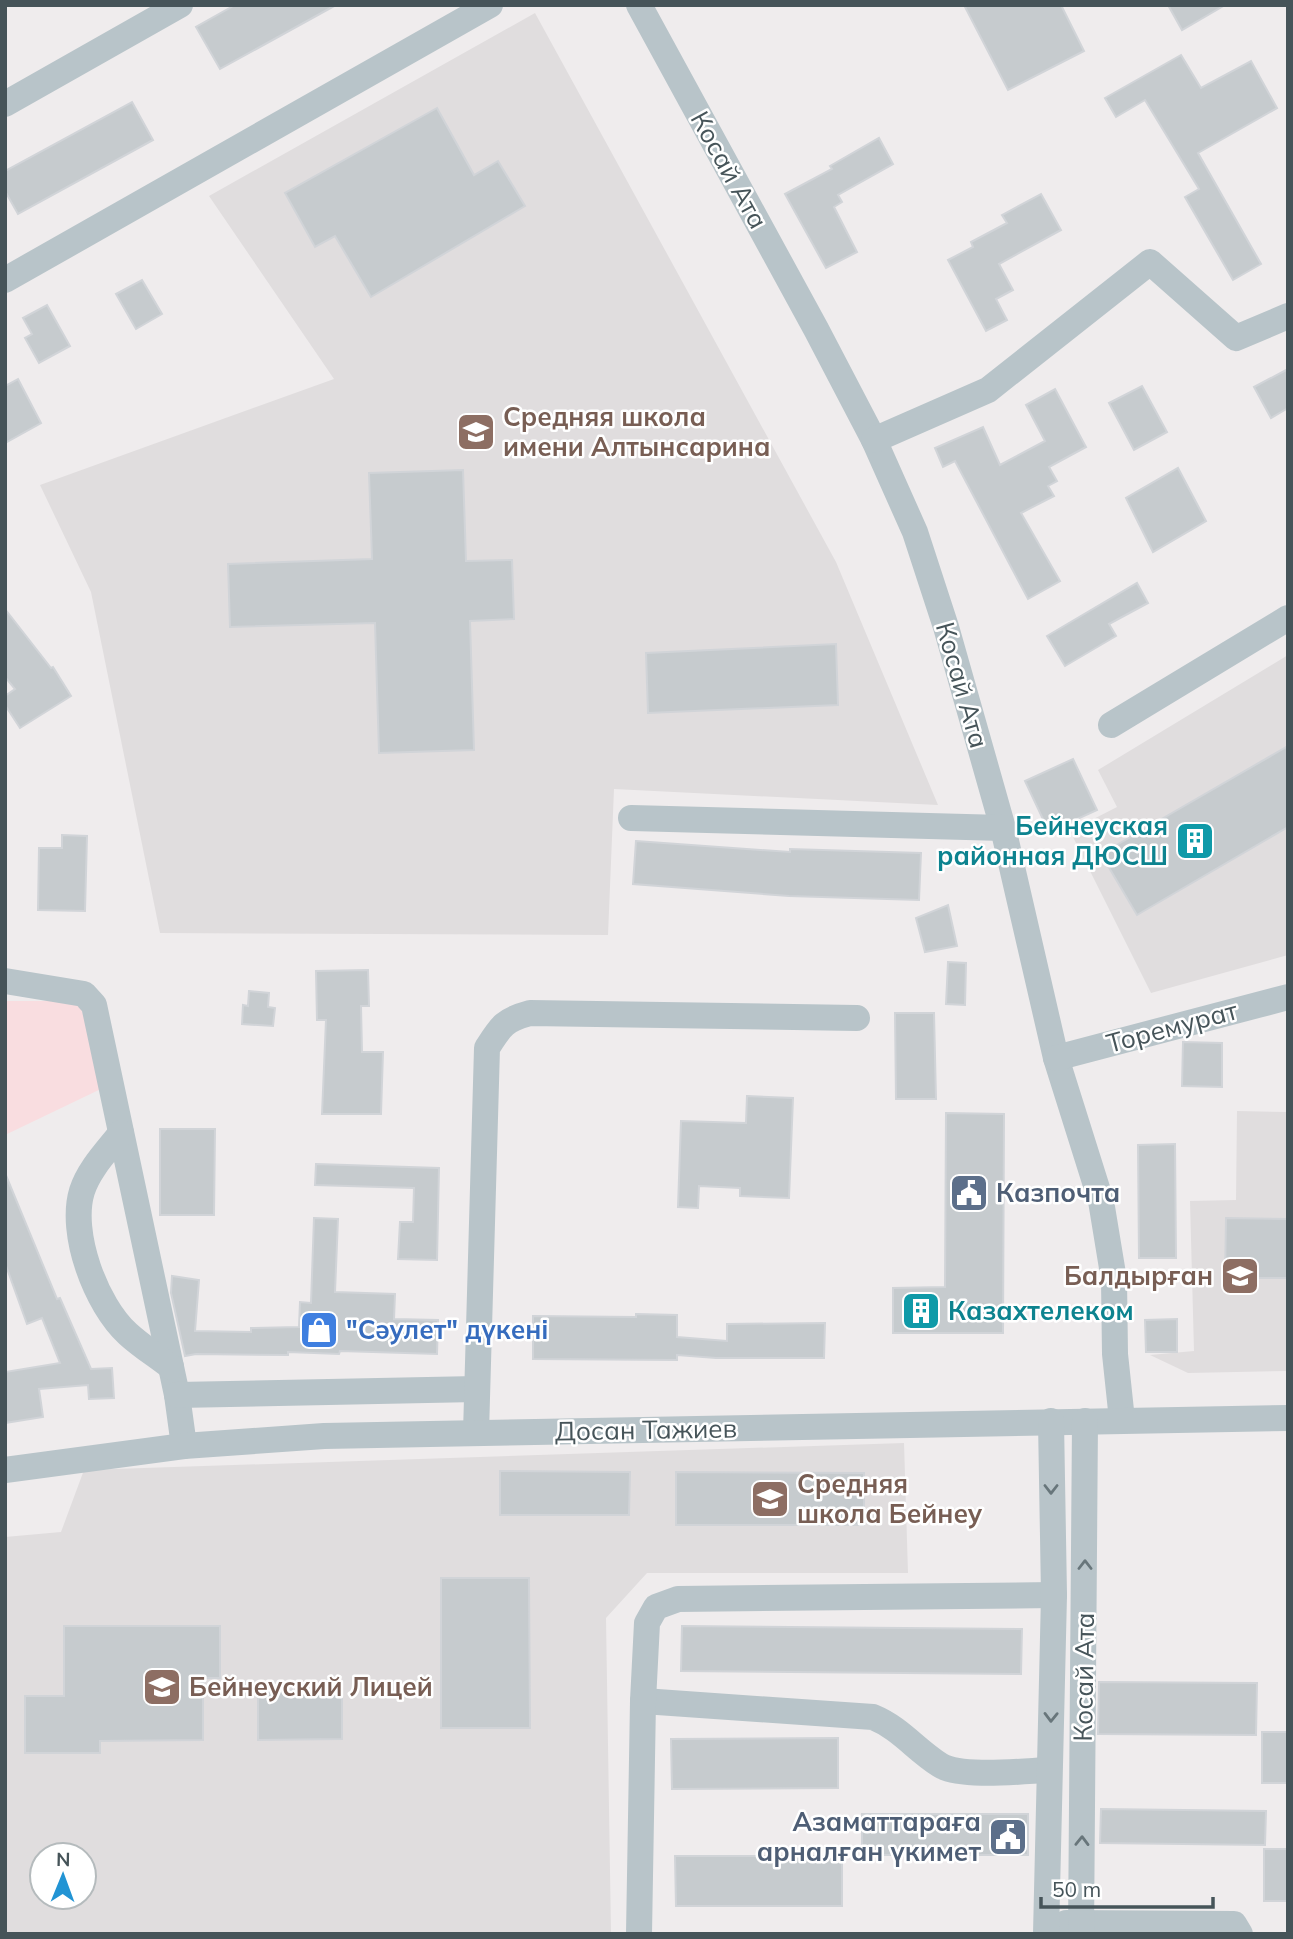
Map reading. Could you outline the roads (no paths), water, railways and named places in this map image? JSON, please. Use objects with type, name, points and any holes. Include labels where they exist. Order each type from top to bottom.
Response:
[{"type":"street","points":[[5,104],[180,5]]},
{"type":"street","points":[[5,280],[490,5]]},
{"type":"street","name":"Косай Ата","points":[[639,5],[816,329],[874,440],[915,532],[946,627],[1003,828],[1056,1058],[1101,1200],[1114,1280],[1115,1354],[1122,1420]]},
{"type":"street","points":[[874,440],[988,390],[1150,262],[1236,338],[1288,316]]},
{"type":"street","points":[[1111,724],[1288,618]]},
{"type":"street","points":[[631,818],[1003,828]]},
{"type":"street","points":[[5,981],[84,994],[94,1005],[177,1395],[184,1446]]},
{"type":"street","name":"Торемурат","points":[[1056,1058],[1288,997]]},
{"type":"street","points":[[476,1433],[487,1048],[498,1031],[511,1018],[530,1013],[857,1018]]},
{"type":"street","points":[[121,1133],[94,1167],[83,1188],[77,1211],[84,1250],[94,1282],[107,1310],[127,1334],[171,1367]]},
{"type":"street","points":[[177,1395],[477,1389]]},
{"type":"street","name":"Досан Тажиев","points":[[5,1470],[184,1446],[324,1436],[1288,1418]]},
{"type":"street","name":"Косай Ата","points":[[1047,1928],[1054,1595],[1051,1421]]},
{"type":"street","name":"Косай Ата","points":[[1081,1929],[1085,1421]]},
{"type":"street","points":[[639,1934],[647,1623],[656,1607],[678,1599],[1054,1595]]},
{"type":"street","points":[[643,1701],[873,1717],[898,1730],[940,1766],[951,1770],[1049,1770]]},
{"type":"street","points":[[1047,1928],[1234,1924],[1240,1934]]},
{"type":"place","name":"Средняя школа имени Алтынсарина","points":[[476,432]]},
{"type":"place","name":"Бейнеуская районная ДЮСШ","points":[[1195,841]]},
{"type":"place","name":"Казпочта","points":[[969,1193]]},
{"type":"place","name":"Балдырған","points":[[1240,1276]]},
{"type":"place","name":"Казахтелеком","points":[[921,1311]]},
{"type":"place","name":"\"Сәулет\" дүкені","points":[[319,1330]]},
{"type":"place","name":"Средняя школа Бейнеу","points":[[770,1499]]},
{"type":"place","name":"Бейнеуский Лицей","points":[[162,1687]]},
{"type":"place","name":"Азаматтараға арналған үкимет","points":[[1008,1837]]}]
